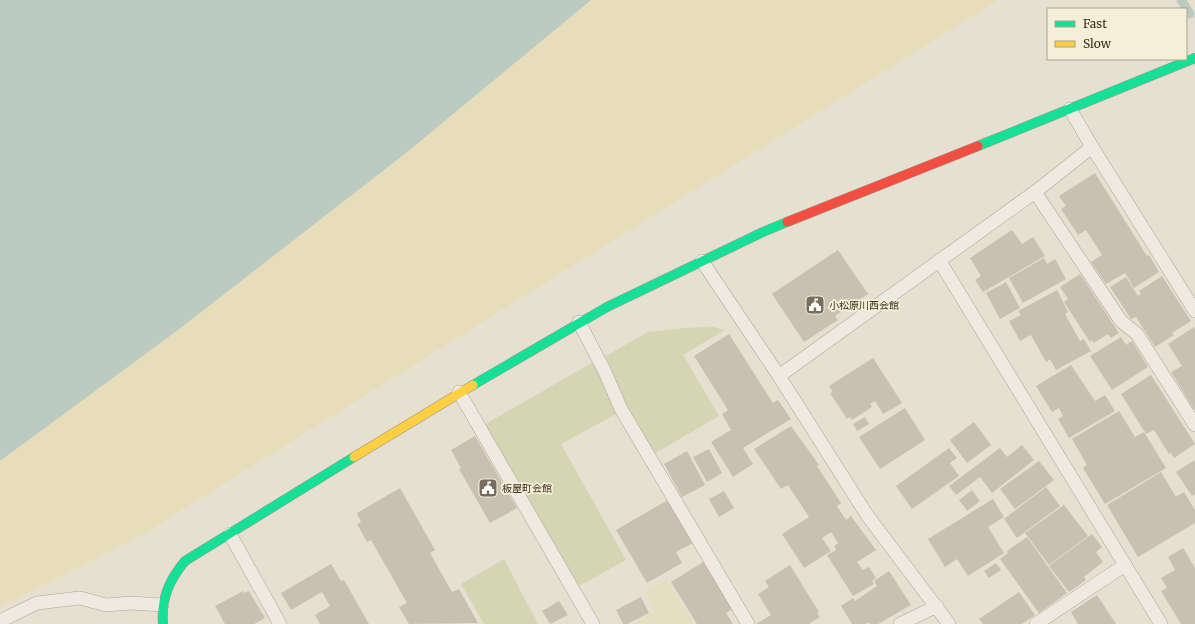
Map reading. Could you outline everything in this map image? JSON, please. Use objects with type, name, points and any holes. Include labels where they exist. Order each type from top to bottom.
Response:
[{"type":"street","points":[[162,624],[162,605],[168,584],[175,572],[185,561],[459,392],[579,322],[702,261],[790,221],[1195,58]]},
{"type":"lane","points":[[1070,109],[1092,147],[1195,311]]},
{"type":"lane","points":[[779,376],[1035,192],[1092,147]]},
{"type":"lane","points":[[1035,192],[1121,321],[1137,334],[1195,425]]},
{"type":"lane","points":[[939,260],[1160,624]]},
{"type":"lane","points":[[702,261],[779,376],[867,515],[937,606],[949,624]]},
{"type":"lane","points":[[579,322],[605,372],[621,409],[748,624]]},
{"type":"lane","points":[[459,392],[593,624]]},
{"type":"lane","points":[[230,534],[280,624]]},
{"type":"lane","points":[[1036,624],[1125,565]]},
{"type":"lane","points":[[0,621],[37,603],[80,598],[106,606],[131,603],[162,605]]},
{"type":"lane","points":[[900,624],[937,606]]},
{"type":"shaded area","points":[[0,0],[591,0],[406,153],[178,330],[0,461]]},
{"type":"shaded area","points":[[666,579],[694,624],[632,624],[654,611],[644,592]]},
{"type":"green space","points":[[714,327],[725,330],[683,355],[719,416],[654,454],[620,394],[606,356],[648,332],[683,328]]},
{"type":"green space","points":[[593,362],[618,413],[561,444],[626,560],[577,587],[484,425]]},
{"type":"green space","points":[[504,559],[538,624],[484,624],[461,584]]},
{"type":"sand","points":[[591,0],[998,0],[140,536],[0,607],[0,461],[178,330],[406,153]]},
{"type":"building","points":[[1095,173],[1147,256],[1149,255],[1159,272],[1134,288],[1125,273],[1106,284],[1091,262],[1102,255],[1086,230],[1078,235],[1061,209],[1066,206],[1059,196]]},
{"type":"building","points":[[1012,230],[1022,244],[1033,237],[1045,256],[983,292],[975,280],[981,276],[970,258]]},
{"type":"building","name":"小松原川西会館","points":[[838,250],[868,294],[835,316],[838,320],[804,342],[772,294]]},
{"type":"building","points":[[1044,258],[1047,264],[1055,259],[1066,279],[1023,303],[1009,278]]},
{"type":"building","points":[[1080,274],[1119,333],[1111,338],[1108,334],[1094,343],[1092,340],[1090,342],[1064,302],[1068,299],[1060,287]]},
{"type":"building","points":[[1162,276],[1191,321],[1172,333],[1174,335],[1155,347],[1136,317],[1131,319],[1110,287],[1126,277],[1138,296],[1141,294],[1139,291]]},
{"type":"building","points":[[1006,282],[1020,308],[1000,319],[986,293]]},
{"type":"building","points":[[1057,290],[1068,312],[1065,314],[1080,341],[1084,339],[1091,351],[1056,370],[1050,359],[1046,362],[1031,335],[1020,341],[1009,321],[1021,315],[1018,311]]},
{"type":"building","points":[[1194,327],[1195,411],[1171,372],[1182,366],[1168,344]]},
{"type":"building","points":[[729,334],[773,403],[778,400],[791,419],[743,448],[753,464],[733,477],[711,442],[731,430],[722,414],[728,410],[694,356]]},
{"type":"building","points":[[1121,337],[1126,345],[1132,341],[1148,367],[1112,390],[1090,356]]},
{"type":"building","points":[[873,358],[902,403],[883,414],[875,401],[870,404],[872,407],[852,420],[850,417],[847,419],[830,393],[833,392],[829,386]]},
{"type":"building","points":[[1071,365],[1095,401],[1105,395],[1115,411],[1069,438],[1058,419],[1063,416],[1059,408],[1052,412],[1036,386]]},
{"type":"building","points":[[1151,375],[1195,444],[1174,458],[1171,453],[1169,454],[1154,430],[1146,434],[1121,394]]},
{"type":"building","points":[[905,408],[925,440],[880,469],[859,437]]},
{"type":"building","points":[[1119,411],[1135,437],[1144,432],[1166,468],[1105,504],[1083,468],[1087,465],[1072,439]]},
{"type":"building","points":[[865,417],[869,424],[857,431],[853,424]]},
{"type":"building","points":[[974,422],[991,445],[967,463],[950,440]]},
{"type":"building","points":[[791,426],[819,465],[817,466],[841,503],[837,506],[846,520],[851,516],[876,550],[857,562],[863,570],[869,567],[876,578],[872,581],[874,584],[853,596],[827,555],[836,550],[834,546],[845,538],[838,543],[831,532],[822,538],[831,551],[804,568],[782,534],[809,517],[788,485],[781,489],[754,449]]},
{"type":"building","name":"板屋町会館","points":[[475,436],[517,508],[490,523],[459,469],[461,468],[451,450]]},
{"type":"building","points":[[1022,445],[1034,460],[992,493],[980,477],[956,495],[949,486],[1000,448],[1007,457]]},
{"type":"building","points":[[949,448],[957,458],[950,463],[959,476],[912,509],[896,486]]},
{"type":"building","points":[[709,449],[722,473],[707,482],[693,457]]},
{"type":"building","points":[[687,451],[705,485],[682,497],[664,464]]},
{"type":"building","points":[[1195,460],[1195,494],[1192,496],[1176,472]]},
{"type":"building","points":[[1039,461],[1054,480],[1015,509],[1000,489]]},
{"type":"building","points":[[1161,472],[1176,497],[1184,492],[1195,510],[1195,523],[1138,557],[1107,505]]},
{"type":"building","points":[[1046,487],[1060,506],[1017,538],[1004,519]]},
{"type":"building","points":[[400,488],[435,550],[430,553],[452,592],[459,589],[478,623],[409,624],[399,607],[407,603],[371,540],[367,542],[357,524],[361,522],[357,513]]},
{"type":"building","points":[[972,490],[980,501],[967,511],[959,500]]},
{"type":"building","points":[[724,491],[734,508],[719,517],[709,499]]},
{"type":"building","points":[[993,499],[1004,517],[988,527],[1004,553],[968,576],[957,559],[945,567],[928,539]]},
{"type":"building","points":[[668,500],[693,543],[676,552],[682,563],[647,583],[616,530]]},
{"type":"building","points":[[1064,505],[1088,536],[1049,565],[1025,533]]},
{"type":"building","points":[[1092,534],[1102,547],[1096,552],[1103,562],[1084,577],[1086,580],[1069,592],[1049,566]]},
{"type":"building","points":[[1027,537],[1067,593],[1039,613],[1000,559],[1008,553],[1007,551]]},
{"type":"building","points":[[1183,548],[1195,568],[1195,624],[1181,624],[1161,591],[1167,588],[1161,578],[1175,570],[1168,557]]},
{"type":"building","points":[[703,562],[733,609],[726,613],[733,624],[697,624],[671,582]]},
{"type":"building","points":[[996,563],[1001,570],[989,578],[984,571]]},
{"type":"building","points":[[331,564],[341,581],[344,580],[369,624],[320,624],[315,615],[330,606],[322,592],[291,610],[281,593]]},
{"type":"building","points":[[790,565],[819,612],[817,613],[820,617],[809,624],[756,624],[771,615],[758,594],[769,587],[765,581]]},
{"type":"building","points":[[889,571],[911,605],[878,624],[870,624],[869,622],[866,624],[852,624],[841,606],[853,598],[855,601],[877,586],[874,581]]},
{"type":"building","points":[[243,591],[244,593],[249,591],[265,618],[254,624],[225,624],[215,606]]},
{"type":"building","points":[[1019,592],[1035,615],[1022,624],[983,624],[979,619]]},
{"type":"building","points":[[1097,595],[1116,624],[1078,624],[1071,612]]},
{"type":"building","points":[[641,597],[649,613],[627,624],[623,624],[616,610]]},
{"type":"building","points":[[559,601],[568,615],[550,624],[542,611]]},
{"type":"waterway","points":[[1181,0],[1186,8]]},
{"type":"waterway","points":[[1187,9],[1190,14]]},
{"type":"traffic: fast","points":[[978,146],[1195,58]]},
{"type":"traffic: fast","points":[[473,385],[607,307],[763,232],[787,222]]},
{"type":"traffic: fast","points":[[163,624],[163,606],[167,590],[179,568],[185,561],[354,457]]},
{"type":"traffic: slow","points":[[354,457],[473,385]]},
{"type":"traffic: jam","points":[[787,222],[978,146]]},
{"type":"place","name":"小松原川西会館","points":[[815,305]]},
{"type":"place","name":"板屋町会館","points":[[488,488]]}]
